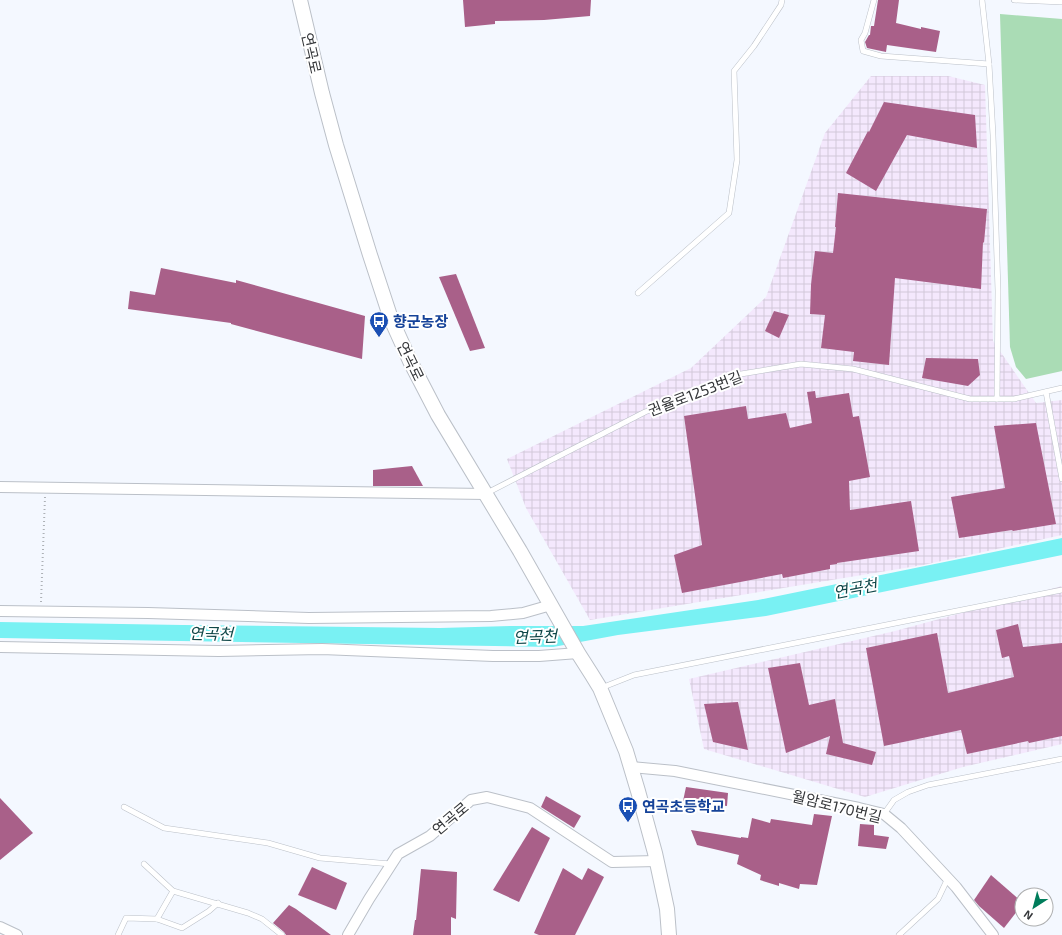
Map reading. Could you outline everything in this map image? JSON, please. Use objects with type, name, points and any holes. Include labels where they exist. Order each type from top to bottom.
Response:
[{"type":"street","name":"연곡로","points":[[300,0],[336,145],[391,319],[410,361],[438,415],[486,494],[578,653]]},
{"type":"street","points":[[0,487],[486,494]]},
{"type":"street","points":[[0,611],[148,613],[309,618],[491,616],[523,613],[551,605]]},
{"type":"street","points":[[0,647],[219,651],[322,649],[493,656],[539,656],[578,653],[600,688],[623,743],[631,767],[657,861],[670,935]]},
{"type":"street","name":"월암로170번길","points":[[631,767],[675,771],[884,814],[901,828],[948,878],[993,935]]},
{"type":"street","name":"연곡로","points":[[348,935],[398,854],[430,836],[471,800],[487,797],[530,808],[612,862],[657,861]]},
{"type":"street","points":[[0,927],[17,935]]},
{"type":"lane","points":[[638,294],[729,213],[737,160],[734,71],[754,46],[781,5],[782,0]]},
{"type":"lane","points":[[874,0],[865,33],[861,40],[862,51],[881,56],[989,64]]},
{"type":"lane","points":[[982,0],[989,64],[998,290],[997,399]]},
{"type":"lane","points":[[1014,0],[1062,2]]},
{"type":"lane","name":"권율로1253번길","points":[[486,494],[645,412],[741,374],[801,364],[853,369],[970,399],[1014,399],[1062,388]]},
{"type":"lane","points":[[1046,392],[1062,479]]},
{"type":"lane","points":[[600,688],[634,675],[1062,590]]},
{"type":"lane","points":[[884,814],[894,800],[908,792],[928,785],[1062,759]]},
{"type":"lane","points":[[124,807],[164,828],[268,843],[320,858],[391,864]]},
{"type":"lane","points":[[144,864],[173,891],[248,912],[262,919],[282,935]]},
{"type":"lane","points":[[899,935],[938,899],[948,878]]},
{"type":"lane","points":[[157,919],[173,891]]},
{"type":"lane","points":[[118,935],[126,918],[157,919],[182,928],[218,904]]},
{"type":"path","points":[[41,612],[46,488]]},
{"type":"shaded area","points":[[871,76],[948,76],[985,85],[993,341],[1036,403],[1062,400],[1062,535],[923,565],[590,620],[526,508],[507,459],[691,368],[766,297],[825,133]]},
{"type":"shaded area","points":[[1062,586],[1062,744],[963,767],[865,797],[704,749],[689,679],[895,631]]},
{"type":"green space","points":[[1000,14],[1062,19],[1062,371],[1026,379],[1016,367],[1010,347]]},
{"type":"water","name":"연곡천","points":[[1062,538],[1062,555],[766,616],[618,635],[553,647],[0,638],[0,622],[440,628],[583,626],[758,600]]},
{"type":"building","points":[[463,0],[591,0],[590,16],[544,20],[495,21],[495,24],[465,27]]},
{"type":"building","points":[[878,0],[899,0],[896,23],[921,29],[921,27],[940,31],[936,52],[887,45],[886,52],[867,48],[865,42],[870,35],[871,26],[874,26]]},
{"type":"building","points":[[884,102],[975,115],[977,148],[907,135],[876,191],[846,173]]},
{"type":"building","points":[[838,193],[987,209],[984,243],[983,242],[981,289],[895,278],[889,365],[853,361],[854,352],[821,348],[825,315],[810,314],[811,285],[815,251],[833,253]]},
{"type":"building","points":[[161,268],[236,283],[236,280],[365,316],[362,359],[231,323],[128,309],[130,291],[155,295]]},
{"type":"building","points":[[456,274],[485,348],[470,351],[439,277]]},
{"type":"building","points":[[774,311],[789,315],[779,338],[765,331]]},
{"type":"building","points":[[926,358],[978,359],[980,375],[968,386],[922,378]]},
{"type":"building","points":[[815,391],[816,398],[849,393],[853,417],[859,416],[870,477],[849,481],[850,510],[911,501],[919,551],[837,563],[830,565],[830,569],[783,578],[782,574],[682,593],[674,555],[702,545],[684,416],[746,406],[748,419],[786,413],[790,428],[812,423],[807,392]]},
{"type":"building","points":[[1036,423],[1056,524],[959,538],[951,497],[1005,488],[994,426]]},
{"type":"building","points":[[412,466],[423,486],[373,486],[373,470]]},
{"type":"building","points":[[1018,624],[1023,647],[1062,643],[1062,736],[1029,743],[1028,741],[967,754],[961,730],[884,746],[866,648],[937,633],[948,693],[1014,677],[1009,656],[1002,658],[996,630]]},
{"type":"building","points":[[800,663],[809,705],[835,699],[843,743],[876,752],[872,765],[826,754],[830,736],[786,753],[768,668]]},
{"type":"building","points":[[738,702],[748,750],[713,742],[704,704]]},
{"type":"building","points":[[686,787],[728,793],[727,806],[683,801]]},
{"type":"building","points":[[546,796],[581,816],[574,828],[541,807]]},
{"type":"building","points":[[0,798],[33,833],[0,860]]},
{"type":"building","points":[[814,814],[832,816],[817,885],[800,884],[799,889],[779,883],[779,886],[760,880],[761,875],[737,864],[739,855],[697,845],[691,830],[748,838],[752,818],[770,823],[771,819],[812,825]]},
{"type":"building","points":[[860,824],[874,825],[874,835],[889,837],[886,849],[858,846]]},
{"type":"building","points":[[532,827],[550,838],[519,902],[493,890]]},
{"type":"building","points":[[312,867],[347,883],[336,910],[298,895]]},
{"type":"building","points":[[563,868],[582,880],[588,868],[604,877],[575,935],[539,935],[534,933]]},
{"type":"building","points":[[421,869],[457,872],[456,919],[451,917],[451,935],[413,935]]},
{"type":"building","points":[[991,875],[1014,895],[1014,915],[1004,928],[974,900]]},
{"type":"building","points":[[289,905],[331,935],[286,935],[273,923]]},
{"type":"place","name":"향군농장","points":[[379,338]]},
{"type":"place","name":"연곡초등학교","points":[[628,823]]}]
